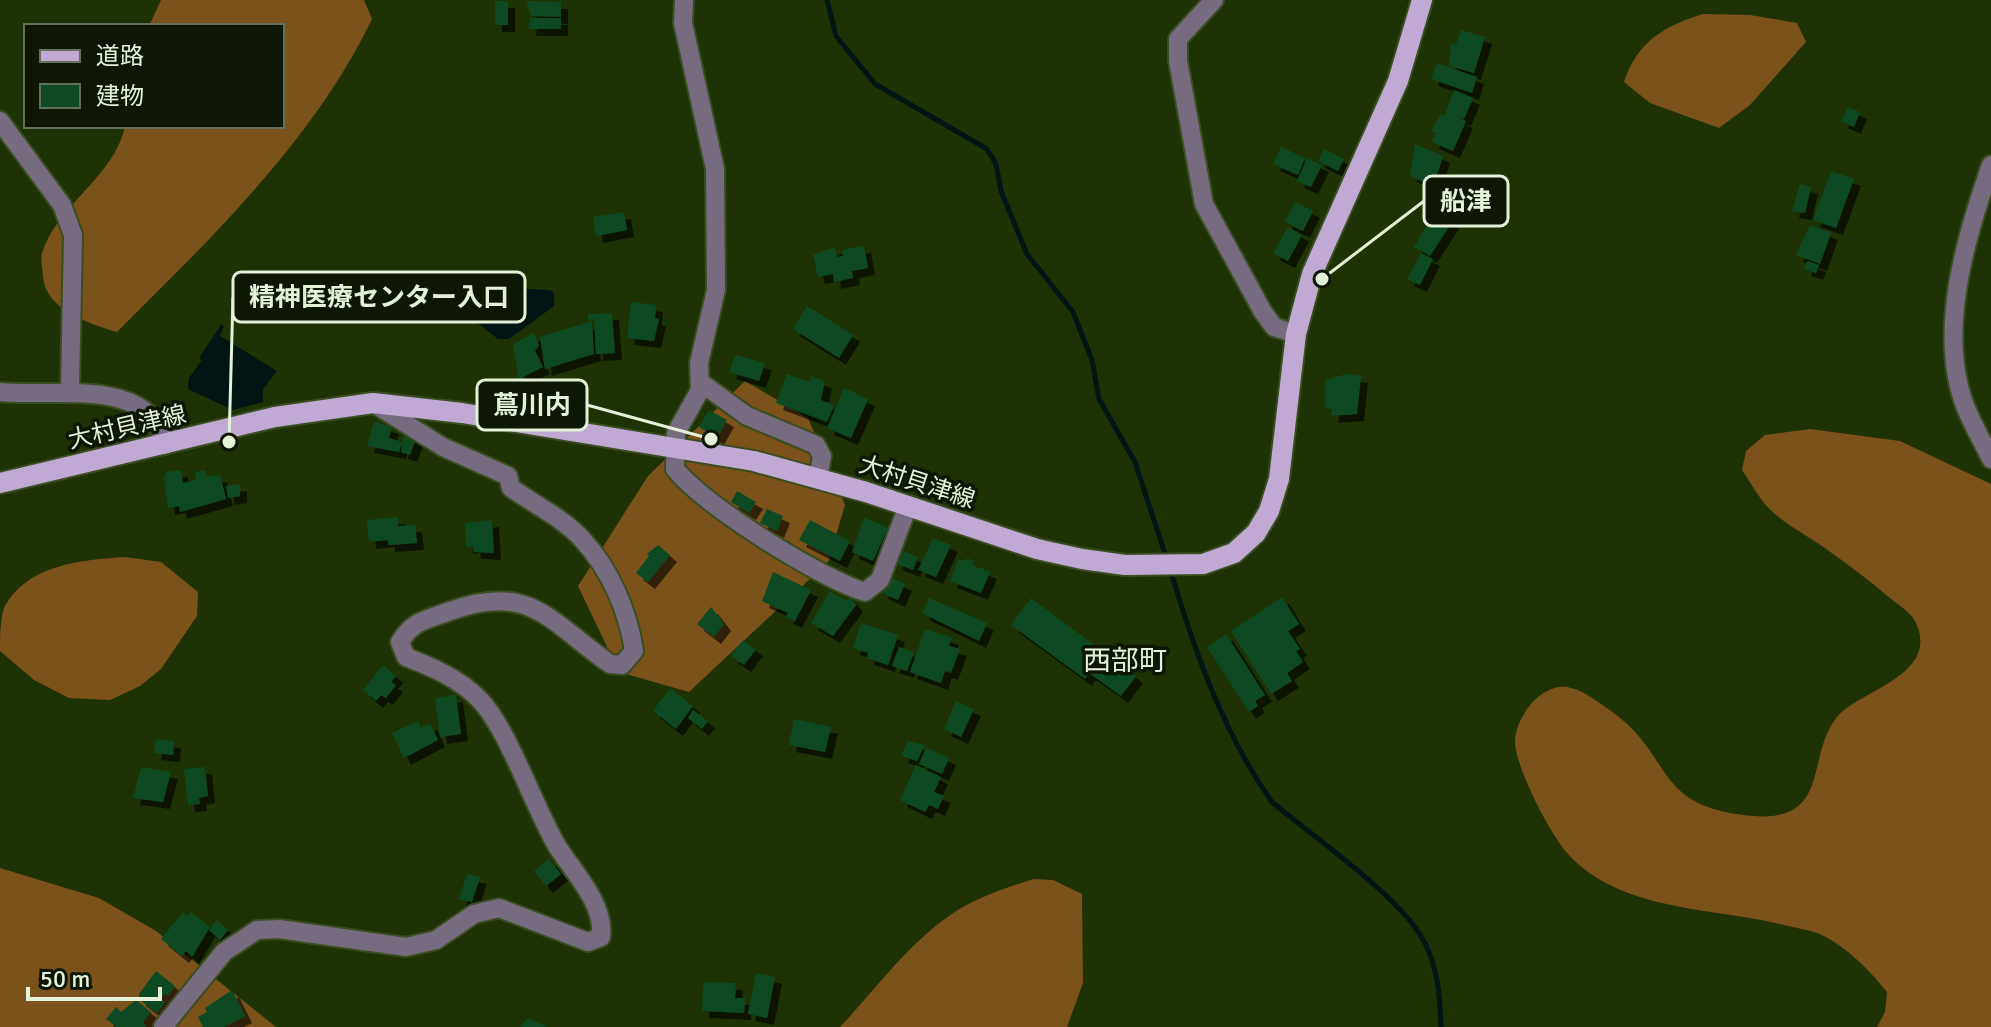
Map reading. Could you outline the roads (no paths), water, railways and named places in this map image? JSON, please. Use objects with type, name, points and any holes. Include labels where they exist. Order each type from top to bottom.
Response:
[{"type":"main road","name":"大村貝津線","points":[[0,483],[275,417],[373,403],[462,413],[754,461],[818,478],[1037,549],[1111,563],[1203,564],[1234,553],[1256,533],[1269,511],[1279,479],[1296,334],[1312,274],[1398,81],[1422,0]]},
{"type":"street","points":[[684,0],[683,23],[715,169],[716,290],[699,363],[700,390],[676,433],[673,447],[675,469],[691,489],[768,541],[865,592],[880,580],[908,506]]},
{"type":"street","points":[[1214,0],[1178,39],[1178,61],[1204,204],[1263,312],[1274,327],[1296,334]]},
{"type":"street","points":[[0,121],[62,205],[73,235],[70,391]]},
{"type":"street","points":[[1991,165],[1968,232],[1956,299],[1956,357],[1965,406],[1991,459]]},
{"type":"street","points":[[700,382],[747,416],[816,445],[822,456],[818,478]]},
{"type":"street","points":[[0,392],[31,396],[70,391],[130,402],[153,414],[165,445]]},
{"type":"street","points":[[163,1027],[224,952],[257,930],[279,929],[406,947],[436,940],[474,914],[499,908],[588,942],[601,937],[603,922],[596,907],[556,844],[480,700],[441,671],[406,657],[400,642],[410,625],[480,600],[510,598],[542,613],[610,664],[622,665],[634,651],[630,621],[607,573],[581,538],[511,488],[508,476],[443,447],[373,403]]},
{"type":"waterway","points":[[827,0],[836,36],[875,84],[987,149],[996,164],[1001,191],[1027,254],[1073,312],[1092,360],[1099,399],[1135,462],[1167,560]]},
{"type":"waterway","points":[[1170,569],[1212,690],[1239,748],[1272,802],[1375,885],[1411,921],[1427,948],[1435,970],[1441,1027]]},
{"type":"place","name":"船津","points":[[1322,279]]},
{"type":"place","name":"蔦川内","points":[[711,439]]},
{"type":"place","name":"精神医療センター入口","points":[[229,442]]},
{"type":"district","name":"西部町","points":[[1125,660]]}]
